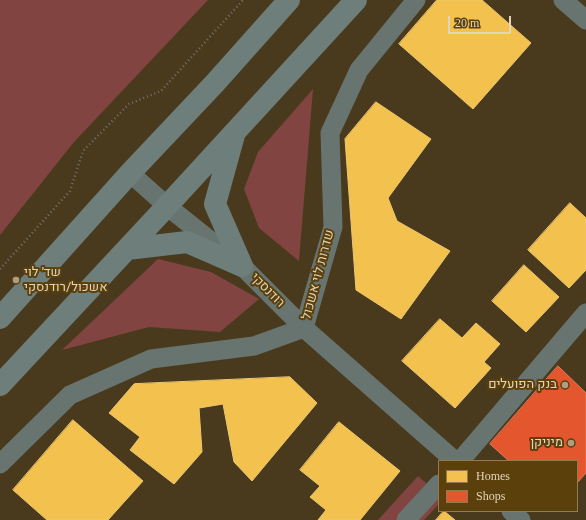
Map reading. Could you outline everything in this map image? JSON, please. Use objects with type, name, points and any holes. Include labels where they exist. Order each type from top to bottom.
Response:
[{"type":"street","points":[[0,318],[130,173],[216,83],[289,0]]},
{"type":"street","points":[[0,385],[356,0]]},
{"type":"street","name":"שדרות לוי אשכול","points":[[0,464],[70,395],[151,359],[254,346],[304,328],[333,227],[330,134],[359,70],[416,0]]},
{"type":"street","points":[[563,0],[586,20]]},
{"type":"street","points":[[235,131],[215,204],[242,266]]},
{"type":"street","name":"רודנסקי","points":[[130,173],[167,206],[242,266],[304,328],[454,460]]},
{"type":"street","points":[[127,249],[187,242],[242,266]]},
{"type":"street","points":[[461,460],[586,313]]},
{"type":"street","points":[[406,520],[438,485]]},
{"type":"street","points":[[512,512],[521,520]]},
{"type":"path","points":[[0,269],[70,191],[83,151],[128,104],[161,91],[243,0]]},
{"type":"shaded area","points":[[0,0],[208,0],[74,142],[0,235]]},
{"type":"shaded area","points":[[313,89],[299,261],[259,228],[244,189],[258,152]]},
{"type":"shaded area","points":[[158,259],[211,272],[259,299],[220,332],[149,327],[62,350]]},
{"type":"shaded area","points":[[418,476],[438,493],[438,505],[424,520],[378,520]]},
{"type":"building: Homes","points":[[437,0],[482,0],[531,43],[473,109],[399,44]]},
{"type":"building: Homes","points":[[376,102],[431,139],[388,198],[397,221],[450,251],[401,319],[356,290],[345,139]]},
{"type":"building: Homes","points":[[570,203],[586,218],[586,270],[569,288],[528,250]]},
{"type":"building: Homes","points":[[524,265],[559,297],[526,332],[492,301]]},
{"type":"building: Homes","points":[[440,319],[462,338],[476,323],[500,344],[484,362],[491,368],[455,408],[402,361]]},
{"type":"building: Homes","points":[[290,377],[317,403],[252,481],[234,462],[223,404],[199,408],[202,452],[174,484],[130,450],[140,437],[109,413],[134,384]]},
{"type":"building: Homes","points":[[73,420],[143,481],[108,520],[47,520],[13,490]]},
{"type":"building: Homes","points":[[339,422],[400,471],[360,520],[318,520],[326,510],[310,497],[320,486],[300,470]]},
{"type":"building: Homes","points":[[443,512],[445,512],[455,520],[436,520]]},
{"type":"building: Shops","points":[[558,366],[586,393],[586,473],[578,482],[578,460],[508,460],[490,444]]},
{"type":"place","name":"שד׳ לוי אשכול/רודנסקי","points":[[16,280]]},
{"type":"place","name":"בנק הפועלים","points":[[565,385]]},
{"type":"place","name":"מיניקן","points":[[571,443]]}]
